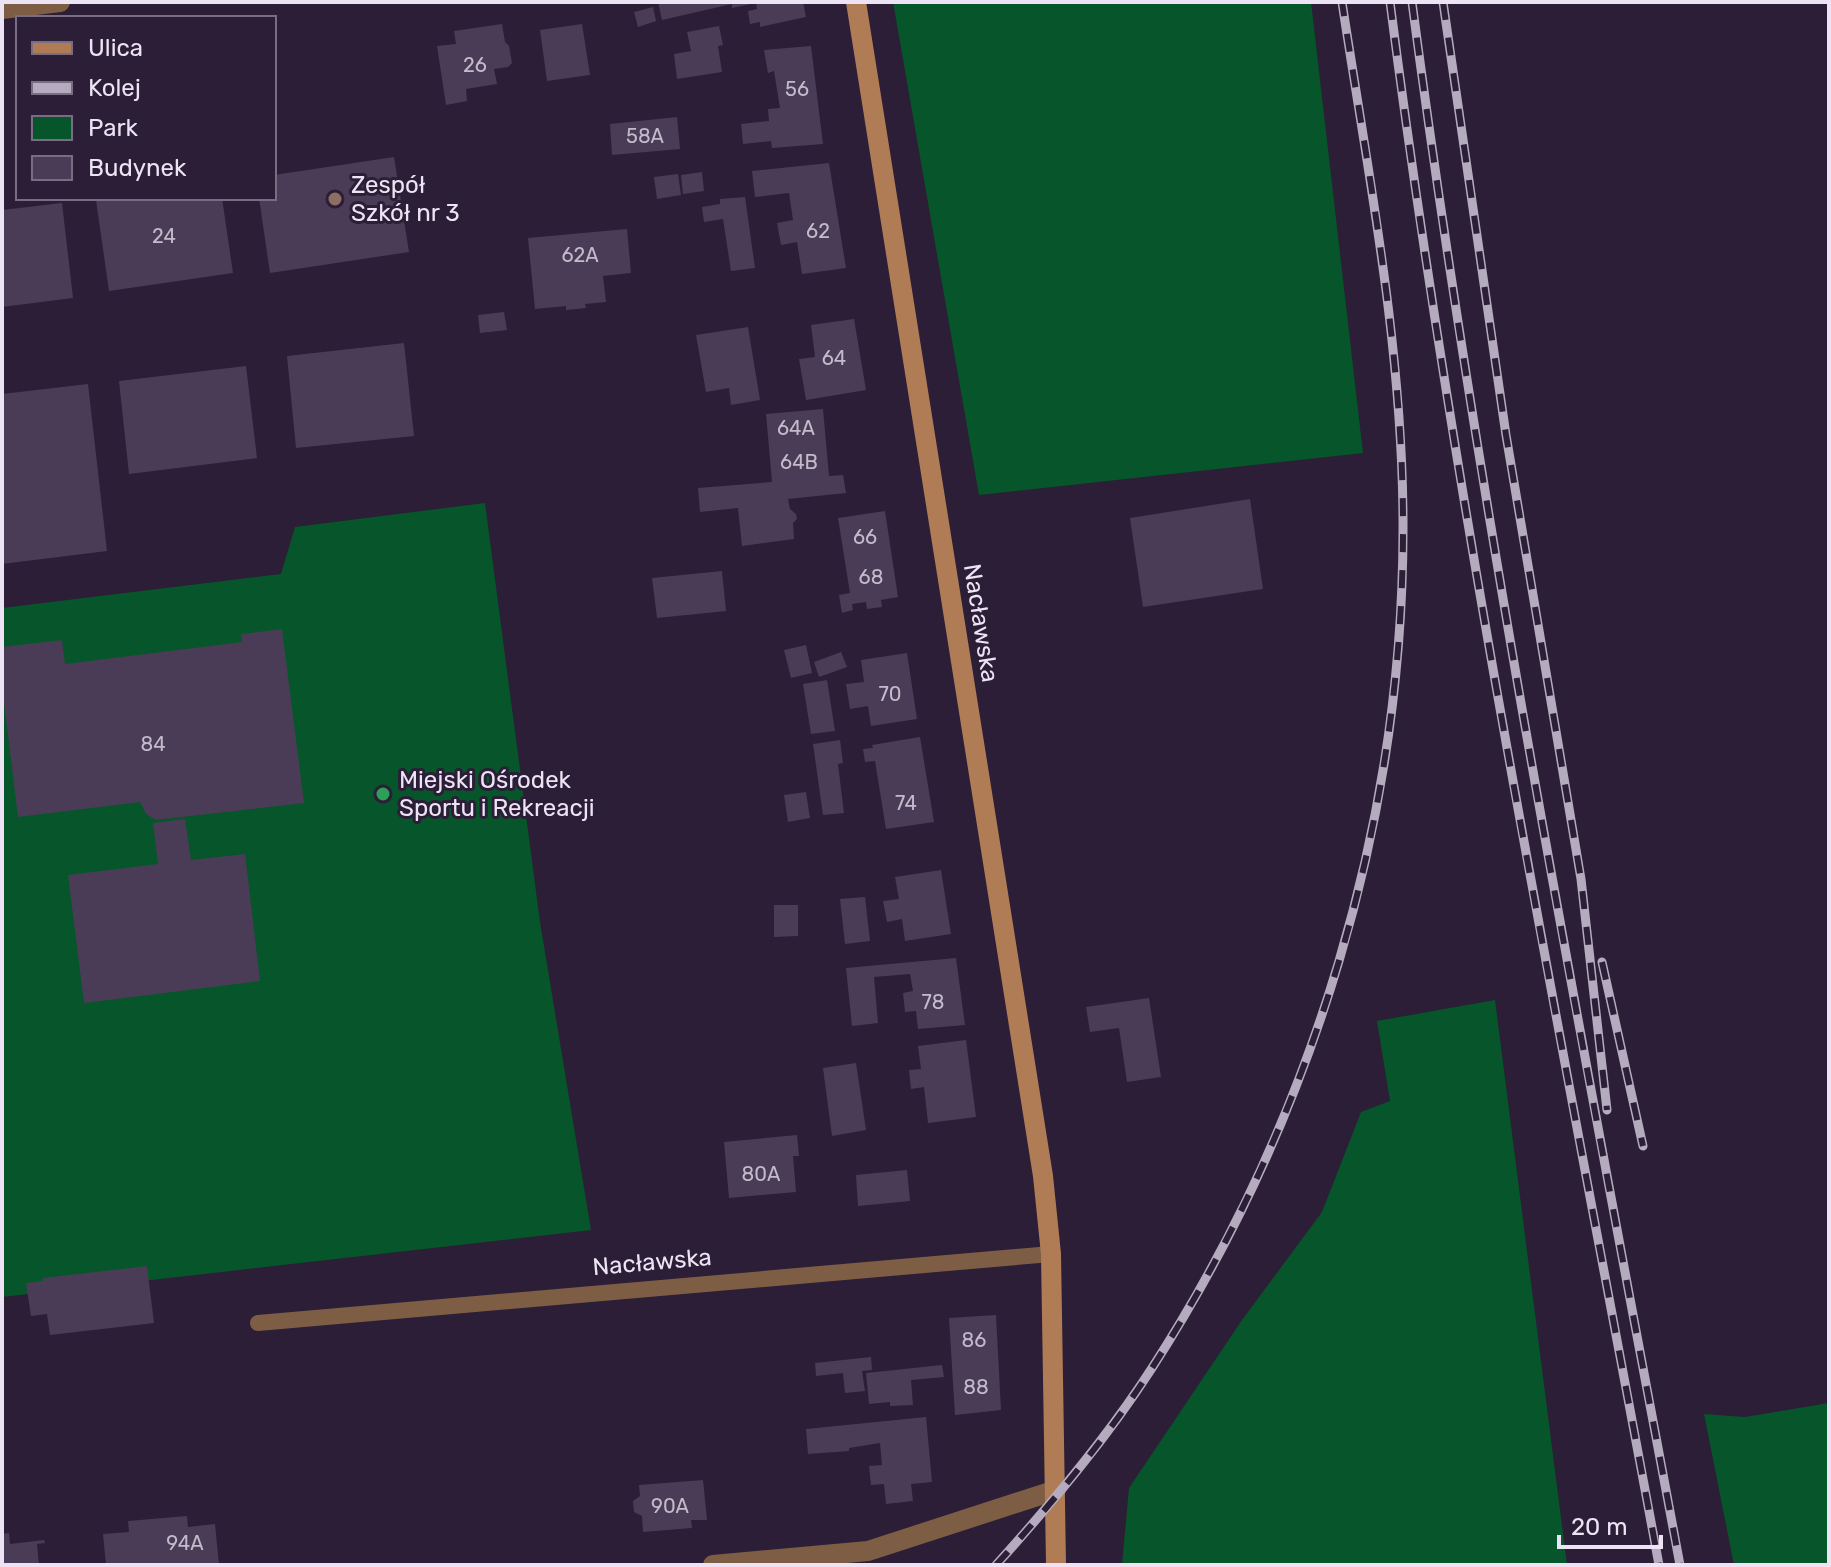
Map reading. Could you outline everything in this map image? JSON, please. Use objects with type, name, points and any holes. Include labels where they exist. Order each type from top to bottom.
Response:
[{"type":"street","points":[[2,9],[60,2]]},
{"type":"street","name":"Nacławska","points":[[856,2],[1041,1160],[1051,1254],[1056,1565]]},
{"type":"street","points":[[713,1565],[868,1551],[1056,1490]]},
{"type":"lane","name":"Nacławska","points":[[258,1323],[1051,1254]]},
{"type":"green space","points":[[893,2],[1311,2],[1363,453],[979,495]]},
{"type":"green space","points":[[485,503],[540,922],[591,1230],[2,1297],[2,608],[281,574],[295,527]]},
{"type":"green space","points":[[1495,1000],[1567,1565],[1122,1565],[1129,1488],[1242,1320],[1322,1212],[1361,1112],[1390,1101],[1377,1021]]},
{"type":"green space","points":[[1829,1403],[1829,1565],[1734,1565],[1704,1414],[1745,1417]]},
{"type":"building","points":[[658,2],[756,3],[732,8],[732,4],[662,20]]},
{"type":"building","points":[[756,2],[803,2],[806,17],[760,27],[760,22],[750,24],[748,11],[757,9]]},
{"type":"building","points":[[653,7],[656,21],[638,27],[634,12]]},
{"type":"building","points":[[502,24],[512,63],[508,67],[494,69],[497,84],[466,89],[467,101],[446,105],[437,46],[456,44],[454,31]]},
{"type":"building","points":[[582,24],[590,75],[547,81],[540,30]]},
{"type":"building","points":[[719,26],[723,45],[718,46],[722,72],[677,79],[674,54],[691,51],[687,32]]},
{"type":"building","points":[[811,46],[823,144],[772,148],[771,141],[743,144],[741,124],[769,121],[768,109],[780,108],[774,71],[768,73],[764,50]]},
{"type":"building","points":[[677,117],[680,149],[612,155],[610,124]]},
{"type":"building","points":[[394,157],[409,252],[270,273],[259,200],[276,200],[276,175]]},
{"type":"building","points":[[829,163],[846,268],[802,274],[797,242],[781,245],[777,223],[793,220],[789,193],[755,197],[752,171]]},
{"type":"building","points":[[702,172],[704,191],[683,194],[681,175]]},
{"type":"building","points":[[678,174],[681,195],[657,199],[654,177]]},
{"type":"building","points":[[745,197],[755,268],[731,271],[723,219],[704,222],[702,207],[720,204],[720,199]]},
{"type":"building","points":[[96,200],[222,200],[233,273],[109,291]]},
{"type":"building","points":[[62,203],[73,298],[2,307],[2,210]]},
{"type":"building","points":[[627,229],[631,273],[603,276],[606,302],[566,310],[566,306],[535,309],[528,238]]},
{"type":"building","points":[[504,312],[507,330],[480,333],[478,315]]},
{"type":"building","points":[[854,319],[866,390],[806,400],[799,359],[815,357],[811,325]]},
{"type":"building","points":[[748,327],[760,400],[731,405],[729,388],[706,392],[696,335]]},
{"type":"building","points":[[404,343],[414,436],[296,448],[287,356]]},
{"type":"building","points":[[246,366],[257,458],[129,474],[119,381]]},
{"type":"building","points":[[88,384],[107,551],[2,564],[2,394]]},
{"type":"building","points":[[823,409],[829,476],[843,475],[846,493],[788,499],[797,519],[793,523],[794,539],[742,546],[738,508],[700,512],[698,488],[772,482],[766,414]]},
{"type":"building","points":[[1250,499],[1263,589],[1143,607],[1130,518]]},
{"type":"building","points":[[885,511],[898,597],[881,600],[882,607],[867,609],[866,602],[852,604],[853,610],[842,613],[839,595],[850,593],[838,518]]},
{"type":"building","points":[[722,571],[726,611],[657,618],[652,578]]},
{"type":"building","points":[[282,629],[304,803],[156,820],[146,814],[140,802],[18,817],[2,687],[2,647],[62,640],[65,664],[242,642],[241,634]]},
{"type":"building","points":[[806,645],[812,673],[791,678],[784,650]]},
{"type":"building","points":[[841,652],[847,667],[819,677],[814,662]]},
{"type":"building","points":[[907,653],[917,719],[871,726],[868,706],[850,709],[846,684],[864,682],[861,660]]},
{"type":"building","points":[[827,680],[835,731],[811,734],[803,684]]},
{"type":"building","points":[[920,737],[934,822],[886,829],[875,761],[865,762],[863,749]]},
{"type":"building","points":[[840,740],[843,763],[838,764],[844,813],[823,815],[813,744]]},
{"type":"building","points":[[806,792],[810,818],[788,822],[784,795]]},
{"type":"building","points":[[185,819],[191,860],[245,854],[260,981],[84,1003],[68,875],[158,864],[153,823]]},
{"type":"building","points":[[941,870],[951,934],[905,941],[902,919],[887,922],[883,901],[899,899],[895,877]]},
{"type":"building","points":[[865,897],[870,941],[845,944],[840,899]]},
{"type":"building","points":[[774,905],[798,905],[798,936],[774,937]]},
{"type":"building","points":[[956,958],[965,1025],[918,1029],[916,1011],[905,1012],[903,993],[913,991],[910,974],[874,977],[878,1023],[852,1026],[846,968]]},
{"type":"building","points":[[1149,998],[1161,1077],[1127,1082],[1119,1028],[1090,1032],[1086,1007]]},
{"type":"building","points":[[966,1040],[976,1117],[928,1123],[924,1087],[911,1089],[909,1070],[921,1069],[918,1046]]},
{"type":"building","points":[[856,1063],[866,1130],[832,1136],[823,1068]]},
{"type":"building","points":[[797,1135],[799,1156],[793,1156],[796,1192],[729,1198],[724,1142]]},
{"type":"building","points":[[907,1170],[910,1201],[858,1206],[856,1175]]},
{"type":"building","points":[[147,1266],[154,1323],[50,1335],[47,1314],[31,1316],[26,1283],[43,1281],[43,1278]]},
{"type":"building","points":[[996,1315],[1001,1410],[955,1415],[949,1318]]},
{"type":"building","points":[[871,1357],[872,1370],[862,1371],[865,1391],[845,1393],[843,1373],[816,1376],[815,1363]]},
{"type":"building","points":[[942,1365],[944,1377],[911,1380],[913,1405],[890,1406],[890,1402],[869,1404],[866,1373]]},
{"type":"building","points":[[926,1417],[932,1482],[911,1484],[913,1501],[886,1504],[884,1484],[871,1485],[869,1466],[882,1465],[880,1443],[849,1448],[849,1451],[808,1454],[806,1429]]},
{"type":"building","points":[[703,1480],[707,1520],[691,1520],[692,1528],[643,1532],[642,1516],[634,1512],[633,1501],[640,1496],[639,1485]]},
{"type":"building","points":[[187,1516],[188,1527],[215,1524],[219,1565],[106,1565],[103,1534],[129,1532],[128,1521]]},
{"type":"building","points":[[9,1533],[10,1544],[44,1540],[45,1543],[37,1544],[39,1565],[2,1565],[2,1534]]},
{"type":"railway","points":[[996,1565],[1117,1420],[1209,1272],[1260,1171],[1303,1068],[1339,961],[1367,852],[1387,742],[1399,630],[1403,518],[1397,388],[1390,323],[1342,2]]},
{"type":"railway","points":[[1390,2],[1417,198],[1479,590],[1659,1565]]},
{"type":"railway","points":[[1412,2],[1439,198],[1502,590],[1680,1565]]},
{"type":"railway","points":[[1443,2],[1506,435],[1581,879],[1607,1110]]},
{"type":"railway","points":[[1602,962],[1643,1146]]},
{"type":"place","name":"Zespół Szkół nr 3","points":[[335,199]]},
{"type":"place","name":"Miejski Ośrodek Sportu i Rekreacji","points":[[383,794]]}]
